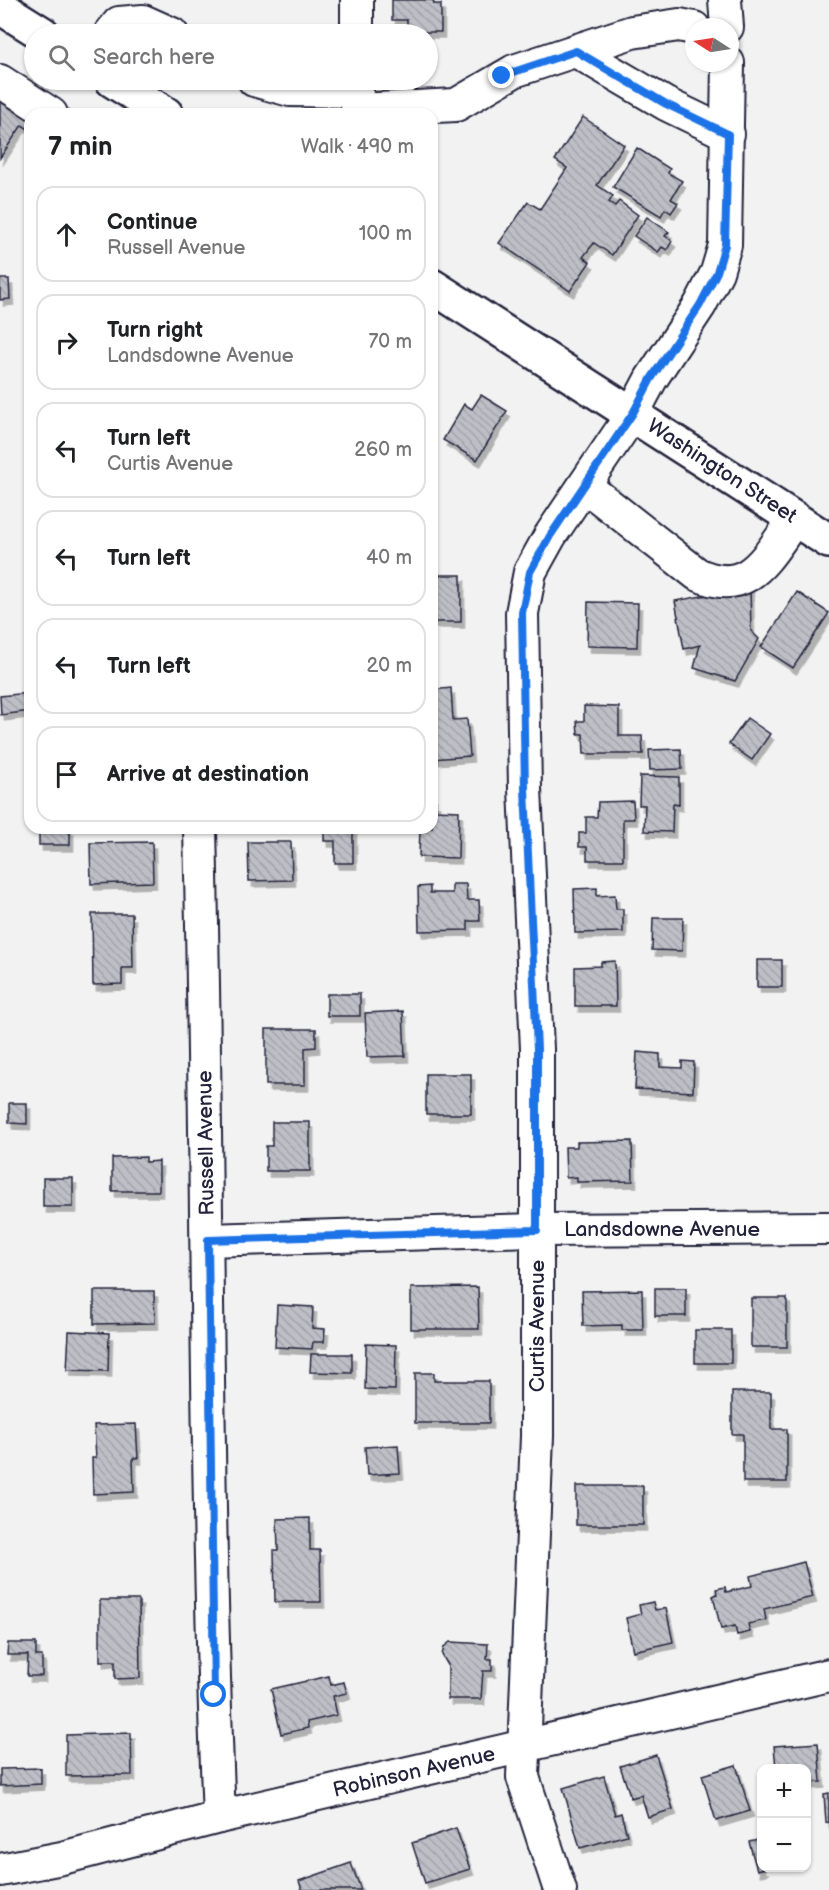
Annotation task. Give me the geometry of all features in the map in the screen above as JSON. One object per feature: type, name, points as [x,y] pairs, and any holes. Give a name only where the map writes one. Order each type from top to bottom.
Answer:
[{"type":"main road","points":[[0,7],[26,24]]},
{"type":"main road","points":[[125,96],[152,108]]},
{"type":"main road","name":"Washington Street","points":[[438,290],[829,541]]},
{"type":"street","points":[[357,0],[357,24]]},
{"type":"street","points":[[725,0],[726,18]]},
{"type":"street","points":[[118,24],[143,21],[150,24]]},
{"type":"street","points":[[290,90],[357,99],[456,105],[508,74],[632,32],[679,25],[685,26]]},
{"type":"street","points":[[576,51],[666,104],[728,134]]},
{"type":"street","name":"Curtis Avenue","points":[[560,1890],[523,1778],[537,1436],[537,1049],[525,789],[522,613],[530,572],[633,413],[651,379],[700,305],[717,272],[725,245],[728,72]]},
{"type":"street","points":[[0,81],[42,108]]},
{"type":"street","points":[[585,486],[697,574],[715,583],[733,582],[751,575],[795,519]]},
{"type":"street","name":"Russell Avenue","points":[[200,834],[208,1240],[209,1447],[219,1817]]},
{"type":"street","name":"Landsdowne Avenue","points":[[208,1240],[537,1230],[829,1228]]},
{"type":"street","name":"Robinson Avenue","points":[[0,1870],[62,1858],[219,1817],[829,1675]]},
{"type":"building","points":[[392,0],[433,0],[434,4],[441,4],[441,32],[438,32],[438,24],[407,24],[407,20],[392,20]]},
{"type":"building","points":[[0,92],[24,110],[24,126],[22,125],[0,158]]},
{"type":"building","points":[[583,117],[624,145],[597,185],[613,196],[609,202],[615,206],[619,201],[638,215],[612,255],[594,243],[583,257],[590,262],[570,291],[499,243],[528,202],[540,209],[567,168],[555,160]]},
{"type":"building","points":[[637,148],[670,169],[668,173],[682,181],[671,199],[678,203],[671,213],[665,209],[661,216],[613,187]]},
{"type":"building","points":[[647,217],[669,232],[665,236],[672,241],[667,250],[662,247],[658,252],[634,236]]},
{"type":"building","points":[[0,279],[9,279],[10,299],[0,300]]},
{"type":"building","points":[[481,395],[507,411],[477,460],[443,440],[464,404],[472,409]]},
{"type":"building","points":[[438,575],[461,575],[461,622],[438,622]]},
{"type":"building","points":[[750,587],[751,631],[759,639],[735,681],[694,668],[700,645],[684,649],[675,601]]},
{"type":"building","points":[[797,592],[829,613],[793,668],[761,647]]},
{"type":"building","points":[[588,602],[638,603],[637,647],[587,646]]},
{"type":"building","points":[[451,688],[453,720],[467,719],[470,756],[438,759],[438,689]]},
{"type":"building","points":[[24,693],[24,712],[1,715],[0,696]]},
{"type":"building","points":[[584,706],[619,707],[619,736],[642,736],[643,754],[584,754],[583,734],[578,734],[577,721],[584,721]]},
{"type":"building","points":[[747,718],[770,734],[752,760],[729,744]]},
{"type":"building","points":[[681,749],[682,769],[650,770],[649,750]]},
{"type":"building","points":[[640,776],[679,777],[679,805],[673,804],[672,832],[644,831],[645,805],[639,805]]},
{"type":"building","points":[[633,801],[634,819],[623,819],[623,860],[587,860],[587,847],[579,847],[579,833],[586,833],[586,817],[597,817],[598,802]]},
{"type":"building","points":[[438,810],[459,811],[458,858],[419,857],[420,834],[438,834]]},
{"type":"building","points":[[39,834],[70,834],[70,845],[39,845]]},
{"type":"building","points":[[324,834],[353,834],[353,863],[335,863],[335,841],[324,841]]},
{"type":"building","points":[[152,842],[153,882],[91,884],[90,843]]},
{"type":"building","points":[[248,842],[291,842],[292,880],[249,881]]},
{"type":"building","points":[[452,884],[466,884],[467,900],[479,900],[480,921],[468,921],[468,930],[419,931],[418,887],[430,886],[430,893],[452,893]]},
{"type":"building","points":[[597,888],[597,896],[615,895],[616,909],[623,909],[623,932],[575,933],[574,889]]},
{"type":"building","points":[[92,914],[132,914],[133,968],[122,968],[122,984],[93,985]]},
{"type":"building","points":[[653,918],[683,918],[682,951],[652,950]]},
{"type":"building","points":[[757,960],[782,960],[782,987],[757,987]]},
{"type":"building","points":[[615,961],[616,1006],[575,1006],[575,967],[601,966],[601,962]]},
{"type":"building","points":[[327,994],[360,994],[360,1016],[327,1016]]},
{"type":"building","points":[[403,1011],[405,1056],[367,1057],[365,1013]]},
{"type":"building","points":[[266,1029],[316,1029],[316,1047],[305,1048],[305,1085],[266,1085]]},
{"type":"building","points":[[637,1052],[660,1054],[660,1067],[682,1068],[682,1061],[694,1062],[693,1092],[635,1089]]},
{"type":"building","points":[[426,1074],[471,1074],[471,1114],[426,1114]]},
{"type":"building","points":[[9,1103],[27,1103],[27,1124],[9,1123]]},
{"type":"building","points":[[272,1122],[310,1122],[310,1171],[266,1171],[266,1146],[272,1146]]},
{"type":"building","points":[[632,1141],[633,1181],[577,1182],[577,1177],[566,1178],[565,1147],[577,1147],[577,1142]]},
{"type":"building","points":[[146,1157],[146,1162],[159,1161],[159,1191],[112,1191],[112,1158]]},
{"type":"building","points":[[43,1178],[73,1178],[73,1207],[43,1207]]},
{"type":"building","points":[[478,1287],[479,1329],[411,1329],[411,1288]]},
{"type":"building","points":[[655,1288],[686,1288],[686,1316],[655,1316]]},
{"type":"building","points":[[642,1290],[643,1330],[622,1330],[622,1325],[583,1326],[582,1291]]},
{"type":"building","points":[[94,1291],[154,1291],[155,1323],[94,1324]]},
{"type":"building","points":[[751,1298],[787,1298],[787,1347],[751,1347]]},
{"type":"building","points":[[277,1305],[313,1307],[312,1328],[325,1329],[324,1342],[313,1342],[312,1349],[275,1347]]},
{"type":"building","points":[[695,1330],[731,1330],[731,1363],[695,1363]]},
{"type":"building","points":[[69,1331],[109,1333],[108,1371],[67,1370]]},
{"type":"building","points":[[366,1344],[396,1345],[395,1390],[365,1389]]},
{"type":"building","points":[[311,1354],[352,1354],[352,1373],[310,1372]]},
{"type":"building","points":[[415,1373],[434,1373],[434,1381],[489,1381],[489,1423],[415,1423]]},
{"type":"building","points":[[732,1392],[771,1392],[771,1429],[787,1429],[787,1482],[743,1482],[743,1434],[732,1434]]},
{"type":"building","points":[[136,1424],[138,1458],[133,1458],[134,1492],[93,1494],[92,1458],[96,1458],[94,1425]]},
{"type":"building","points":[[398,1445],[400,1473],[367,1475],[365,1447]]},
{"type":"building","points":[[576,1486],[643,1486],[643,1525],[576,1525]]},
{"type":"building","points":[[310,1518],[310,1550],[320,1550],[321,1602],[275,1602],[274,1550],[278,1550],[277,1519]]},
{"type":"building","points":[[804,1562],[813,1597],[764,1609],[766,1620],[748,1624],[750,1632],[737,1635],[735,1626],[721,1629],[713,1596],[717,1594],[716,1589],[725,1587],[726,1592],[752,1586],[750,1576]]},
{"type":"building","points":[[100,1600],[139,1600],[140,1678],[115,1679],[115,1661],[100,1661]]},
{"type":"building","points":[[653,1602],[655,1610],[666,1608],[673,1642],[633,1651],[626,1618],[641,1614],[639,1605]]},
{"type":"building","points":[[450,1642],[488,1644],[487,1659],[492,1659],[492,1671],[483,1671],[481,1699],[448,1699],[448,1665],[442,1655],[444,1647]]},
{"type":"building","points":[[8,1643],[36,1643],[36,1656],[42,1656],[42,1676],[27,1676],[28,1655],[7,1655]]},
{"type":"building","points":[[329,1676],[331,1685],[344,1682],[347,1693],[333,1696],[337,1715],[307,1722],[308,1728],[281,1734],[271,1689]]},
{"type":"building","points":[[131,1733],[132,1775],[66,1776],[66,1735]]},
{"type":"building","points":[[818,1743],[821,1782],[811,1783],[811,1764],[776,1764],[774,1746]]},
{"type":"building","points":[[656,1755],[673,1809],[648,1817],[641,1795],[631,1798],[620,1766]]},
{"type":"building","points":[[736,1765],[750,1811],[716,1821],[702,1775]]},
{"type":"building","points":[[41,1768],[41,1784],[0,1786],[0,1769]]},
{"type":"building","points":[[604,1776],[615,1815],[621,1813],[627,1835],[580,1848],[563,1788]]},
{"type":"building","points":[[829,1793],[829,1822],[826,1823],[824,1794]]},
{"type":"building","points":[[456,1828],[470,1869],[425,1883],[412,1843]]},
{"type":"building","points":[[757,1840],[757,1870],[749,1842]]},
{"type":"building","points":[[351,1863],[361,1890],[302,1890],[299,1881]]},
{"type":"route","points":[[214,1695],[208,1435],[208,1240],[537,1230],[537,1049],[525,789],[522,613],[530,572],[550,536],[633,413],[651,379],[700,305],[717,272],[725,245],[728,134],[666,104],[576,51],[502,76]]}]
